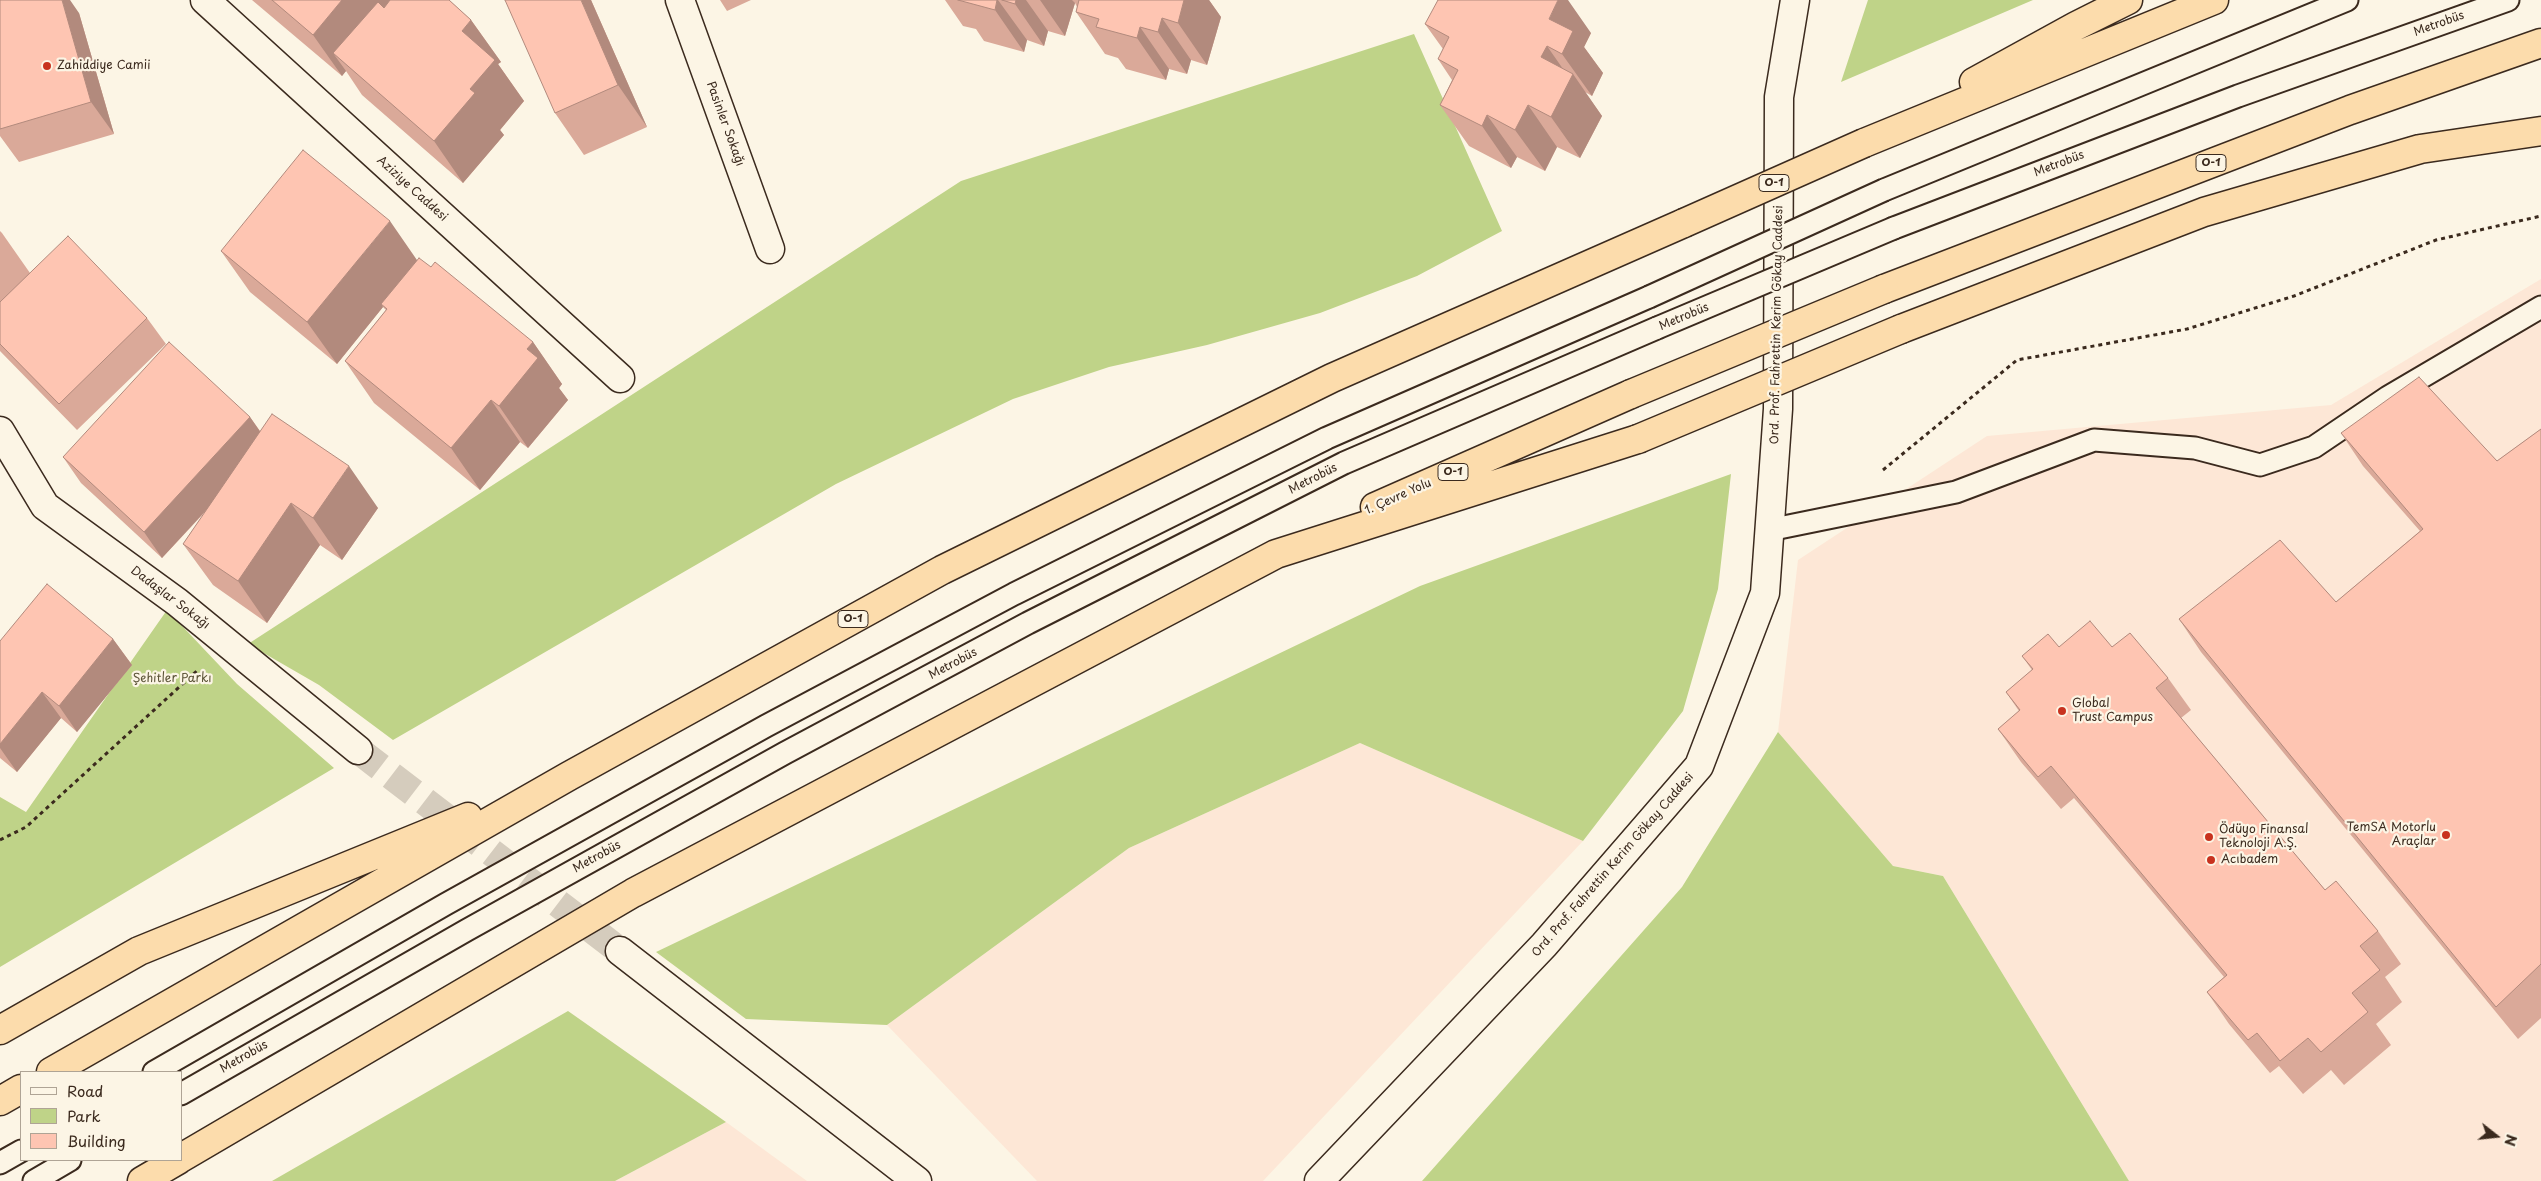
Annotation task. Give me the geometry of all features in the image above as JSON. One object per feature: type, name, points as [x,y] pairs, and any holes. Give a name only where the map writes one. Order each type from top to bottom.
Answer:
[{"type":"highway","points":[[1864,143],[2076,26],[2128,0]]},
{"type":"highway","name":"O-1","points":[[53,1071],[569,776],[942,570],[1332,378],[1864,143],[2214,0]]},
{"type":"highway","name":"1. Çevre Yolu","points":[[1276,554],[1391,500],[1631,394],[1884,290],[2350,110],[2541,43]]},
{"type":"highway","points":[[1276,554],[1638,439],[1901,329],[2204,212],[2420,149],[2541,130]]},
{"type":"highway","name":"O-1","points":[[182,1158],[633,893],[1276,554]]},
{"type":"highway","points":[[0,1030],[139,951],[569,776]]},
{"type":"highway","points":[[0,1101],[20,1090]]},
{"type":"highway","name":"O-1","points":[[142,1181],[177,1161]]},
{"type":"street","name":"Aziziye Caddesi","points":[[204,0],[620,378]]},
{"type":"street","name":"Pasinler Sokağı","points":[[680,0],[770,249]]},
{"type":"street","name":"Ord. Prof. Fahrettin Kerim Gökay Caddesi","points":[[1319,1181],[1544,945],[1700,766],[1765,594],[1778,409],[1780,97],[1795,0]]},
{"type":"street","name":"Dadaşlar Sokağı","points":[[0,431],[45,506],[177,602],[358,750]]},
{"type":"street","points":[[620,952],[917,1181]]},
{"type":"lane","points":[[156,1071],[766,726],[1014,594],[1327,438],[1649,297],[1884,190],[2347,0]]},
{"type":"lane","name":"Metrobüs","points":[[182,1093],[450,939],[750,772],[1028,623],[1344,463],[1894,228],[2238,96],[2508,0]]},
{"type":"lane","points":[[1769,530],[1956,492],[2094,440],[2195,448],[2260,465],[2314,447],[2388,397],[2541,307]]},
{"type":"lane","points":[[0,1163],[20,1152]]},
{"type":"lane","points":[[34,1181],[68,1161]]},
{"type":"path","points":[[1881,472],[2017,360],[2187,329],[2294,296],[2436,240],[2541,216]]},
{"type":"path","points":[[0,840],[26,827],[228,643]]},
{"type":"shaded area","points":[[2541,279],[2541,1181],[2129,1181],[1943,876],[1893,866],[1778,732],[1798,560],[1987,436],[2331,405]]},
{"type":"shaded area","points":[[1360,743],[1583,841],[1263,1181],[1037,1181],[887,1025],[1129,848]]},
{"type":"shaded area","points":[[726,1122],[807,1181],[615,1181]]},
{"type":"green space","points":[[1868,0],[2033,0],[1841,82]]},
{"type":"green space","points":[[1414,34],[1502,231],[1417,276],[1320,313],[1207,345],[1109,367],[1013,399],[836,484],[393,740],[319,685],[248,644],[961,181]]},
{"type":"green space","points":[[1731,474],[1718,589],[1683,711],[1583,841],[1360,743],[1129,848],[887,1025],[746,1019],[656,952],[1420,586]]},
{"type":"green space","name":"Şehitler Parkı","points":[[167,610],[237,684],[334,768],[0,967],[0,797],[26,812]]},
{"type":"green space","points":[[1778,732],[1893,866],[1943,876],[2129,1181],[1422,1181],[1682,887]]},
{"type":"green space","points":[[568,1011],[726,1122],[615,1181],[272,1181]]},
{"type":"building","points":[[0,0],[62,0],[91,102],[0,129]]},
{"type":"building","points":[[272,0],[342,0],[313,35]]},
{"type":"building","points":[[390,0],[449,0],[471,20],[462,31],[495,60],[470,89],[475,93],[434,141],[333,53],[378,2],[384,8]]},
{"type":"building","points":[[505,0],[581,0],[618,85],[555,113]]},
{"type":"building","points":[[958,0],[997,0],[995,10]]},
{"type":"building","points":[[1002,0],[1016,0],[1015,4]]},
{"type":"building","points":[[1079,0],[1184,0],[1178,23],[1162,18],[1158,32],[1140,27],[1137,38],[1096,27],[1099,19],[1076,12]]},
{"type":"building","points":[[1438,0],[1558,0],[1549,19],[1573,31],[1562,54],[1547,46],[1541,57],[1573,74],[1551,117],[1528,105],[1515,130],[1487,115],[1482,126],[1440,105],[1458,70],[1438,59],[1449,37],[1425,24]]},
{"type":"building","points":[[303,150],[390,221],[307,322],[221,251]]},
{"type":"building","points":[[68,236],[147,318],[59,404],[0,344],[0,302]]},
{"type":"building","points":[[419,258],[431,267],[435,262],[533,342],[527,349],[538,358],[499,406],[491,400],[451,448],[345,361],[387,309],[381,304]]},
{"type":"building","points":[[169,342],[250,417],[144,532],[63,457]]},
{"type":"building","name":"TemSA Motorlu Araçlar","points":[[2419,377],[2497,461],[2541,429],[2541,964],[2496,1007],[2179,619],[2280,540],[2336,602],[2423,529],[2341,433]]},
{"type":"building","points":[[272,414],[349,466],[313,518],[291,503],[238,581],[183,544]]},
{"type":"building","points":[[47,584],[113,639],[59,706],[42,692],[0,744],[0,641]]},
{"type":"building","name":"Acıbadem","points":[[2090,621],[2112,647],[2130,633],[2168,678],[2156,688],[2325,890],[2336,881],[2378,931],[2360,946],[2380,970],[2352,993],[2368,1012],[2321,1052],[2308,1038],[2280,1061],[2257,1033],[2248,1040],[2207,992],[2227,975],[2051,766],[2038,777],[1998,729],[2020,710],[2006,692],[2033,669],[2022,656],[2048,634],[2059,647]]},
{"type":"tunnel","points":[[358,750],[620,951]]},
{"type":"place","name":"Zahiddiye Camii","points":[[47,66]]},
{"type":"place","name":"Global Trust Campus","points":[[2062,711]]},
{"type":"place","name":"TemSA Motorlu Araçlar","points":[[2446,835]]},
{"type":"place","name":"Ödüyo Finansal Teknoloji A.Ş.","points":[[2209,837]]},
{"type":"place","name":"Acıbadem","points":[[2211,860]]}]
